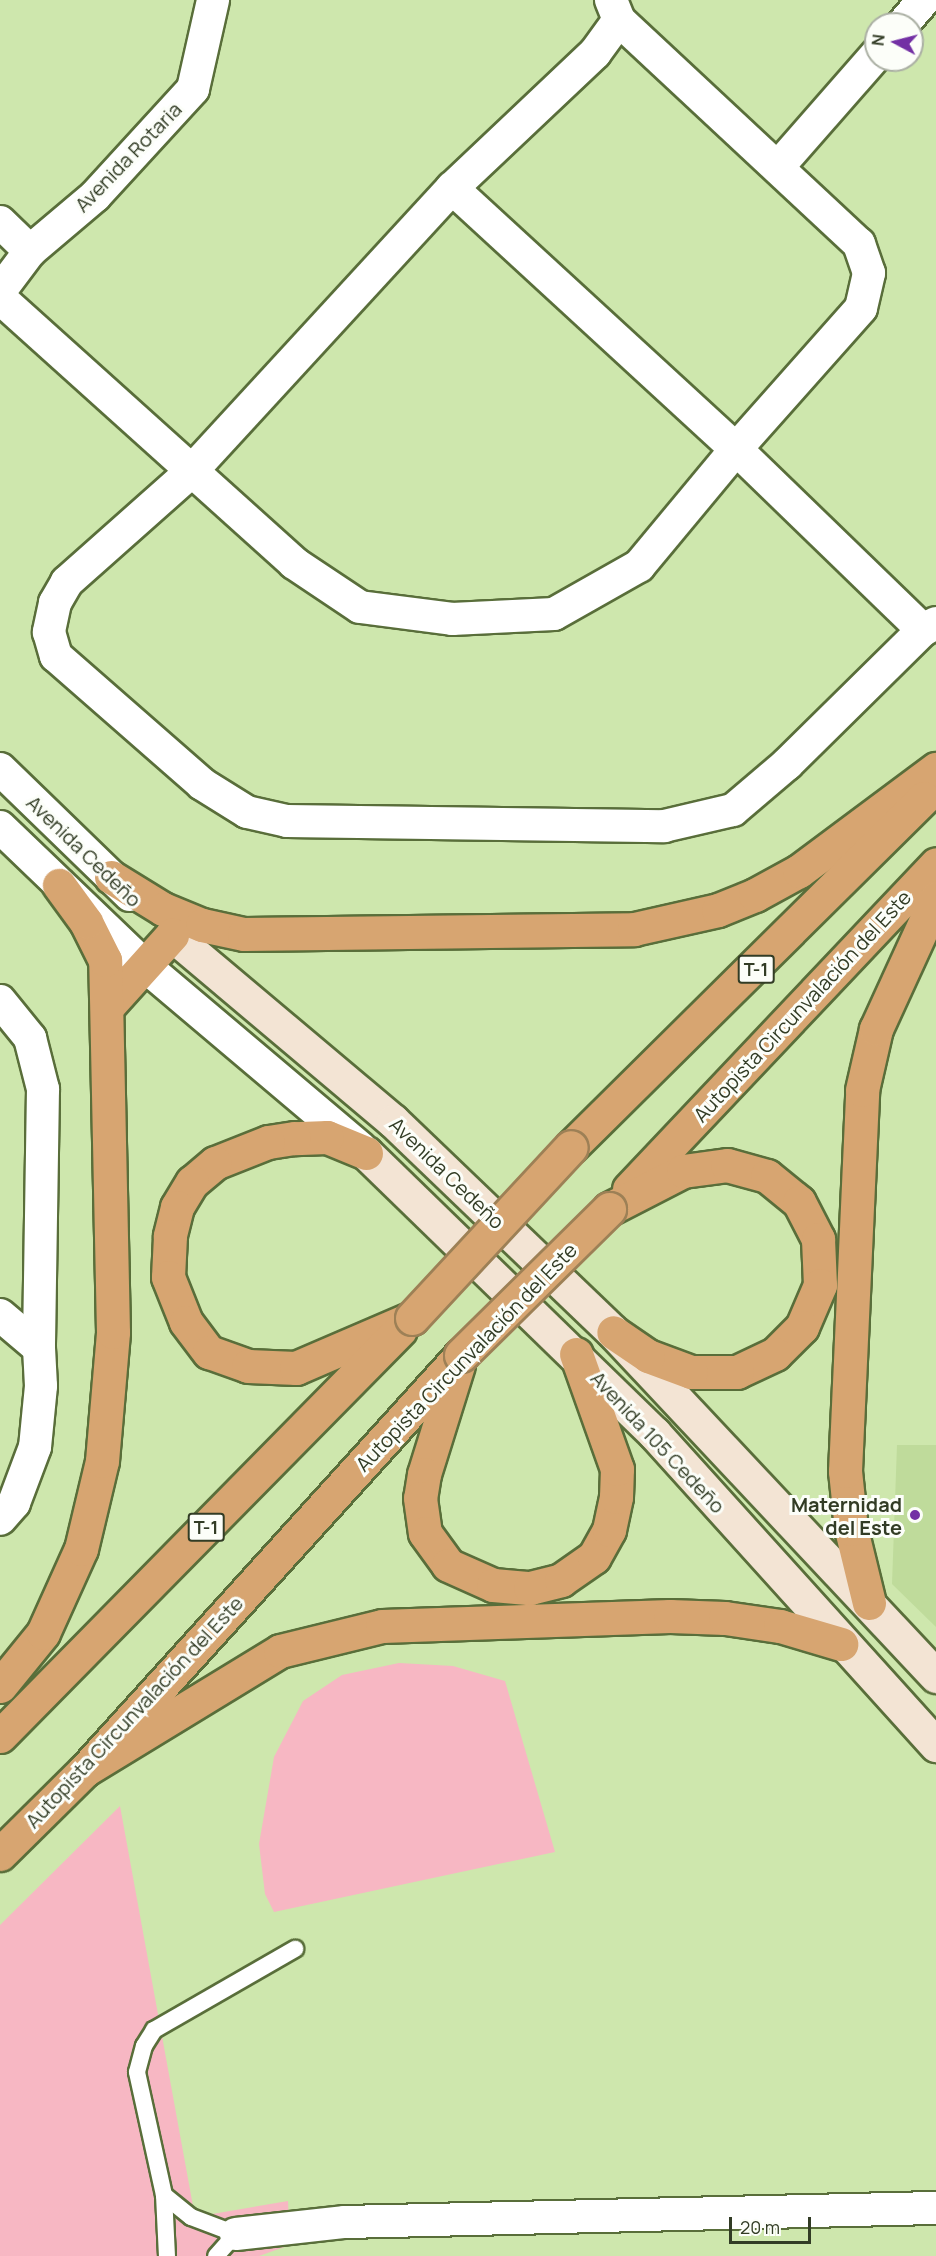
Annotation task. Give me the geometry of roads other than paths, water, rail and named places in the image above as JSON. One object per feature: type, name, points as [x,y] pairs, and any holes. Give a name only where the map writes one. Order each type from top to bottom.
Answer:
[{"type":"highway","points":[[111,877],[163,909],[202,925],[244,934],[634,929],[697,916],[755,895],[799,870],[936,770]]},
{"type":"highway","name":"T-1","points":[[0,1736],[412,1318],[571,1147],[741,984],[936,786]]},
{"type":"highway","name":"Autopista Circunvalación del Este","points":[[0,1854],[86,1770],[461,1355],[609,1209],[936,864]]},
{"type":"highway","points":[[0,1686],[43,1633],[81,1549],[102,1461],[113,1332],[108,1006],[105,960],[86,922],[59,885]]},
{"type":"highway","points":[[868,1603],[851,1529],[845,1471],[862,1090],[876,1029],[936,898]]},
{"type":"highway","points":[[108,1006],[171,935]]},
{"type":"highway","points":[[366,1153],[327,1137],[294,1138],[268,1142],[215,1163],[192,1182],[177,1207],[170,1236],[168,1277],[186,1322],[209,1352],[248,1366],[296,1368],[412,1318]]},
{"type":"highway","points":[[609,1209],[683,1171],[727,1165],[767,1176],[799,1202],[818,1239],[820,1285],[802,1327],[775,1354],[737,1372],[691,1372],[648,1356],[613,1332]]},
{"type":"highway","points":[[461,1355],[424,1474],[420,1498],[425,1533],[448,1565],[493,1585],[530,1587],[561,1580],[594,1557],[609,1530],[616,1497],[617,1469],[576,1354]]},
{"type":"highway","points":[[86,1770],[280,1651],[382,1626],[714,1617],[780,1626],[841,1644]]},
{"type":"main road","name":"Avenida Cedeño","points":[[171,935],[393,1121],[613,1332],[868,1603]]},
{"type":"main road","name":"Avenida 105 Cedeño","points":[[366,1153],[576,1354],[654,1433],[841,1644],[936,1745]]},
{"type":"main road","points":[[868,1603],[936,1676]]},
{"type":"street","name":"Avenida Rotaria","points":[[0,291],[30,251],[95,196],[193,89],[213,0]]},
{"type":"street","points":[[914,12],[924,0]]},
{"type":"street","points":[[0,298],[193,470],[294,563],[360,607],[452,619],[554,614],[639,566],[736,449],[861,308],[869,273],[859,244],[615,10],[595,53],[452,188],[193,470],[67,582],[55,603],[49,632],[56,656],[201,784],[247,812],[287,821],[664,826],[733,810],[787,764],[929,627],[736,449],[452,188]]},
{"type":"street","points":[[778,167],[864,69]]},
{"type":"street","points":[[0,222],[30,251]]},
{"type":"street","name":"Avenida Cedeño","points":[[0,770],[171,935]]},
{"type":"street","name":"Avenida Cedeño","points":[[0,827],[145,966],[366,1153]]},
{"type":"street","points":[[0,1001],[30,1038],[43,1089],[39,1348],[41,1386],[35,1447],[14,1503],[0,1519]]},
{"type":"street","points":[[0,1315],[39,1348]]},
{"type":"street","points":[[226,2245],[357,2222],[936,2208]]},
{"type":"lane","points":[[167,2256],[164,2195],[137,2072],[144,2046],[154,2030],[169,2019],[295,1949]]},
{"type":"lane","points":[[164,2195],[226,2245]]},
{"type":"place","name":"Maternidad del Este","points":[[915,1515]]}]
